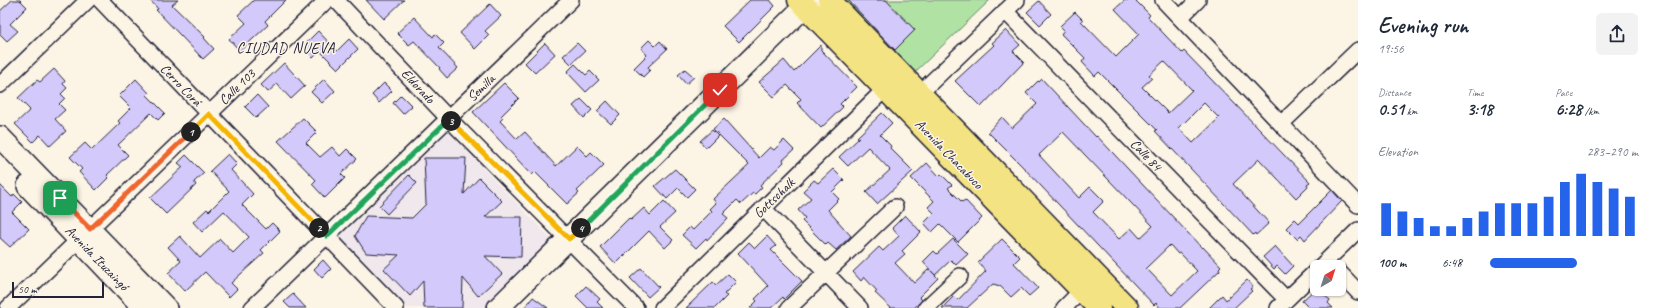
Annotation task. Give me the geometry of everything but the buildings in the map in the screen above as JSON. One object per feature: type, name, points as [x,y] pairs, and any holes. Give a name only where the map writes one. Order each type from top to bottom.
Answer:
[{"type":"main road","name":"Avenida Chacabuco","points":[[829,0],[1127,308]]},
{"type":"main road","name":"Avenida Chacabuco","points":[[806,2],[885,89],[1099,308]]},
{"type":"main road","points":[[498,308],[806,2]]},
{"type":"main road","name":"Avenida Ituzaingó","points":[[0,137],[84,234],[144,308]]},
{"type":"main road","name":"Avenida Ituzaingó","points":[[0,156],[166,308]]},
{"type":"street","points":[[0,85],[88,0]]},
{"type":"street","name":"Cerro Corá","points":[[100,0],[396,308]]},
{"type":"street","name":"Calle 103","points":[[8,308],[327,0]]},
{"type":"street","name":"Eldorado","points":[[336,0],[449,119],[636,308]]},
{"type":"street","points":[[920,93],[1017,0]]},
{"type":"street","points":[[1163,0],[1358,205]]},
{"type":"street","points":[[1180,18],[1198,0]]},
{"type":"street","name":"Semilla","points":[[252,308],[449,119],[568,1]]},
{"type":"street","name":"Calle 84","points":[[1005,11],[1282,304]]},
{"type":"street","points":[[1281,124],[1358,50]]},
{"type":"street","name":"Gottschalk","points":[[662,308],[885,89]]},
{"type":"street","points":[[789,308],[895,207]]},
{"type":"street","points":[[764,208],[860,308]]},
{"type":"street","points":[[1330,260],[1358,230]]},
{"type":"street","points":[[926,308],[960,276]]},
{"type":"street","points":[[1282,304],[1310,279]]},
{"type":"street","points":[[1346,279],[1358,292]]},
{"type":"street","points":[[1064,308],[1082,290]]},
{"type":"shaded area","points":[[447,130],[555,243],[487,308],[404,308],[335,237]]},
{"type":"green space","points":[[840,0],[990,0],[912,75]]},
{"type":"district","name":"CIUDAD NUEVA","points":[[286,48]]},
{"type":"route","points":[[60,198],[90,229],[209,114],[327,236],[449,119],[569,239],[720,90]]}]
